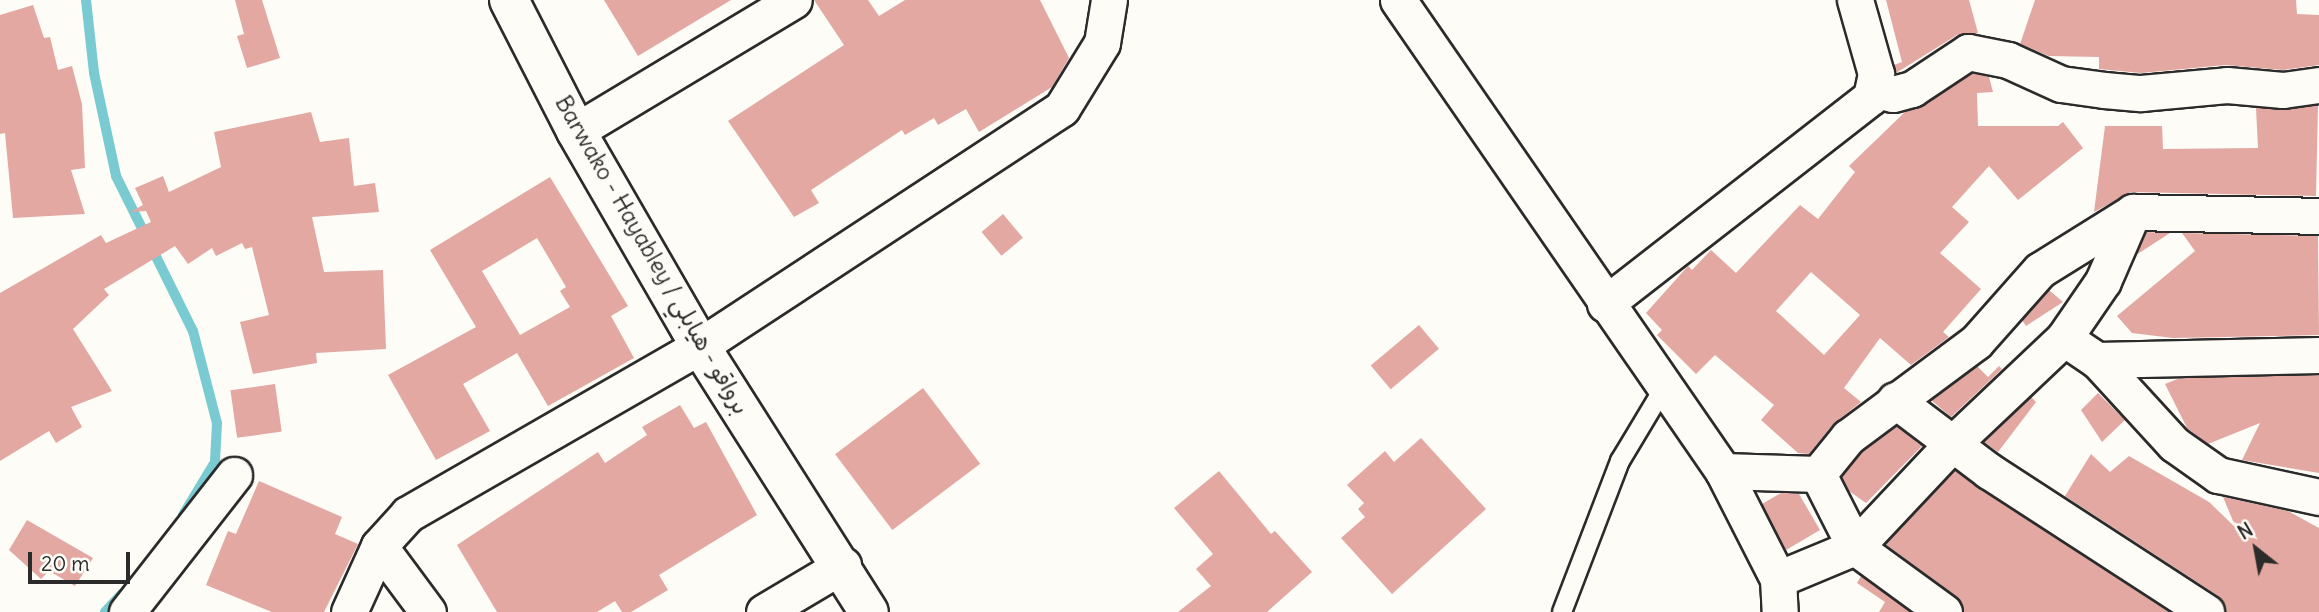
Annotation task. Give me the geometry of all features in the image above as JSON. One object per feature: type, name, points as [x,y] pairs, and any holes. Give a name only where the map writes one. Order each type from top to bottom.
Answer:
[{"type":"main road","name":"Barwako - Hayabley / برواقو - هيابلي","points":[[509,0],[576,131],[700,346],[843,565],[870,612]]},
{"type":"street","points":[[349,612],[379,546],[408,514],[700,346],[1062,108],[1102,43],[1110,0]]},
{"type":"street","points":[[1398,0],[1605,304],[1723,471],[1779,596],[1855,547],[1951,445],[2064,338],[2104,281],[2133,212]]},
{"type":"street","points":[[1605,304],[1864,105],[1876,90],[1876,74],[1855,0]]},
{"type":"street","points":[[576,131],[785,2]]},
{"type":"street","points":[[1876,90],[1892,94],[1912,89],[1968,52],[2008,60],[2061,84],[2104,90],[2141,93],[2227,85],[2283,90],[2319,85]]},
{"type":"street","points":[[1818,474],[1848,437],[1976,342],[2040,270],[2133,212],[2319,216]]},
{"type":"street","points":[[2064,338],[2097,360],[2174,444],[2218,475],[2319,497]]},
{"type":"street","points":[[2097,360],[2319,355]]},
{"type":"street","points":[[1895,400],[1951,445],[2206,612]]},
{"type":"street","points":[[1723,471],[1818,474]]},
{"type":"street","points":[[1818,474],[1855,547],[1944,612]]},
{"type":"street","points":[[127,612],[234,475]]},
{"type":"street","points":[[379,546],[428,612]]},
{"type":"street","points":[[764,612],[843,565]]},
{"type":"lane","points":[[1562,612],[1619,461],[1665,386]]},
{"type":"building","points":[[235,0],[262,0],[280,58],[247,68],[237,36],[244,34]]},
{"type":"building","points":[[604,0],[731,0],[638,56]]},
{"type":"building","points":[[814,0],[868,0],[879,16],[905,0],[1040,0],[1069,58],[1052,87],[979,132],[966,109],[938,125],[934,118],[905,135],[902,130],[811,190],[819,203],[794,217],[728,121],[844,45]]},
{"type":"building","points":[[1886,0],[1969,0],[1978,33],[1957,35],[1896,73],[1894,65],[1902,62]]},
{"type":"building","points":[[2035,0],[2296,0],[2297,14],[2319,15],[2319,65],[2283,70],[2225,65],[2141,73],[2099,69],[2099,57],[2049,56],[2020,44]]},
{"type":"building","points":[[33,5],[44,38],[50,37],[58,70],[72,66],[82,104],[85,168],[71,170],[85,214],[13,218],[5,133],[0,134],[0,15]]},
{"type":"building","points":[[1972,73],[1989,77],[1993,92],[1977,93],[1978,126],[2058,126],[2063,122],[2083,148],[2018,200],[1989,166],[1952,207],[1969,222],[1940,253],[1981,289],[1943,332],[1949,337],[1911,365],[1880,338],[1844,388],[1861,402],[1833,424],[1809,454],[1798,453],[1761,420],[1774,405],[1715,355],[1696,374],[1657,335],[1662,330],[1646,313],[1688,266],[1692,270],[1711,250],[1736,273],[1800,205],[1818,219],[1855,172],[1849,166],[1905,112],[1923,106]],"holes":[[[1811,272],[1860,315],[1824,355],[1776,311]]]},
{"type":"building","points":[[2318,105],[2316,196],[2131,192],[2094,212],[2105,126],[2162,126],[2163,149],[2258,148],[2256,108]]},
{"type":"building","points":[[311,112],[320,142],[349,138],[354,186],[375,183],[379,212],[312,217],[324,272],[383,270],[386,349],[316,353],[317,363],[253,374],[240,322],[269,315],[252,247],[245,249],[242,243],[216,256],[212,248],[188,264],[175,246],[104,289],[109,295],[73,329],[112,391],[71,407],[82,427],[56,443],[49,431],[0,461],[0,293],[101,235],[106,243],[151,222],[146,211],[130,212],[143,205],[135,188],[163,176],[169,192],[221,167],[214,132]]},
{"type":"building","points":[[550,177],[628,306],[611,316],[634,358],[548,406],[517,353],[463,384],[490,431],[436,460],[388,375],[476,327],[430,250]],"holes":[[[537,238],[566,287],[560,291],[570,307],[520,335],[482,271]]]},
{"type":"building","points":[[1003,214],[1023,238],[1001,256],[982,232]]},
{"type":"building","points":[[2146,232],[2170,233],[2136,255]]},
{"type":"building","points":[[2182,233],[2318,236],[2319,335],[2173,338],[2132,333],[2117,316],[2195,251]]},
{"type":"building","points":[[2049,290],[2063,302],[2026,326],[2022,320]]},
{"type":"building","points":[[1419,325],[1439,349],[1391,389],[1371,365]]},
{"type":"building","points":[[1977,366],[1988,377],[1999,366],[2002,369],[1951,417],[1931,400]]},
{"type":"building","points":[[2319,375],[2319,473],[2242,460],[2260,423],[2208,444],[2187,428],[2165,384],[2180,378]]},
{"type":"building","points":[[275,384],[282,432],[237,438],[230,390]]},
{"type":"building","points":[[923,388],[980,464],[892,530],[835,454]]},
{"type":"building","points":[[2098,393],[2125,420],[2102,442],[2081,410]]},
{"type":"building","points":[[2031,397],[2036,402],[1998,452],[1984,442]]},
{"type":"building","points":[[680,405],[694,428],[706,422],[757,515],[659,575],[668,590],[631,612],[622,612],[615,601],[597,612],[497,612],[457,545],[598,452],[605,463],[647,435],[642,427]]},
{"type":"building","points":[[1896,426],[1922,446],[1866,503],[1849,491],[1842,477],[1862,452]]},
{"type":"building","points":[[1421,438],[1486,509],[1392,594],[1341,538],[1365,517],[1358,509],[1364,503],[1347,485],[1385,451],[1394,462]]},
{"type":"building","points":[[2091,454],[2110,472],[2129,456],[2209,502],[2236,528],[2223,497],[2288,511],[2319,528],[2319,612],[2226,612],[2217,595],[2065,496]]},
{"type":"building","points":[[1955,470],[1978,488],[2169,612],[1964,612],[1956,596],[1885,544]]},
{"type":"building","points":[[1219,471],[1271,534],[1275,531],[1312,572],[1267,612],[1178,612],[1211,586],[1196,569],[1213,554],[1174,508]]},
{"type":"building","points":[[259,481],[342,517],[335,534],[358,544],[324,612],[272,612],[206,585],[228,531],[236,534]]},
{"type":"building","points":[[1781,493],[1799,494],[1820,530],[1786,550],[1762,504]]},
{"type":"building","points":[[27,520],[93,558],[75,586],[49,571],[41,579],[9,550]]},
{"type":"building","points":[[1861,576],[1910,612],[1879,612],[1885,602],[1857,583]]},
{"type":"waterway","points":[[86,0],[94,73],[116,176],[193,331],[217,423],[215,462],[183,515]]},
{"type":"waterway","points":[[105,612],[122,594]]}]
